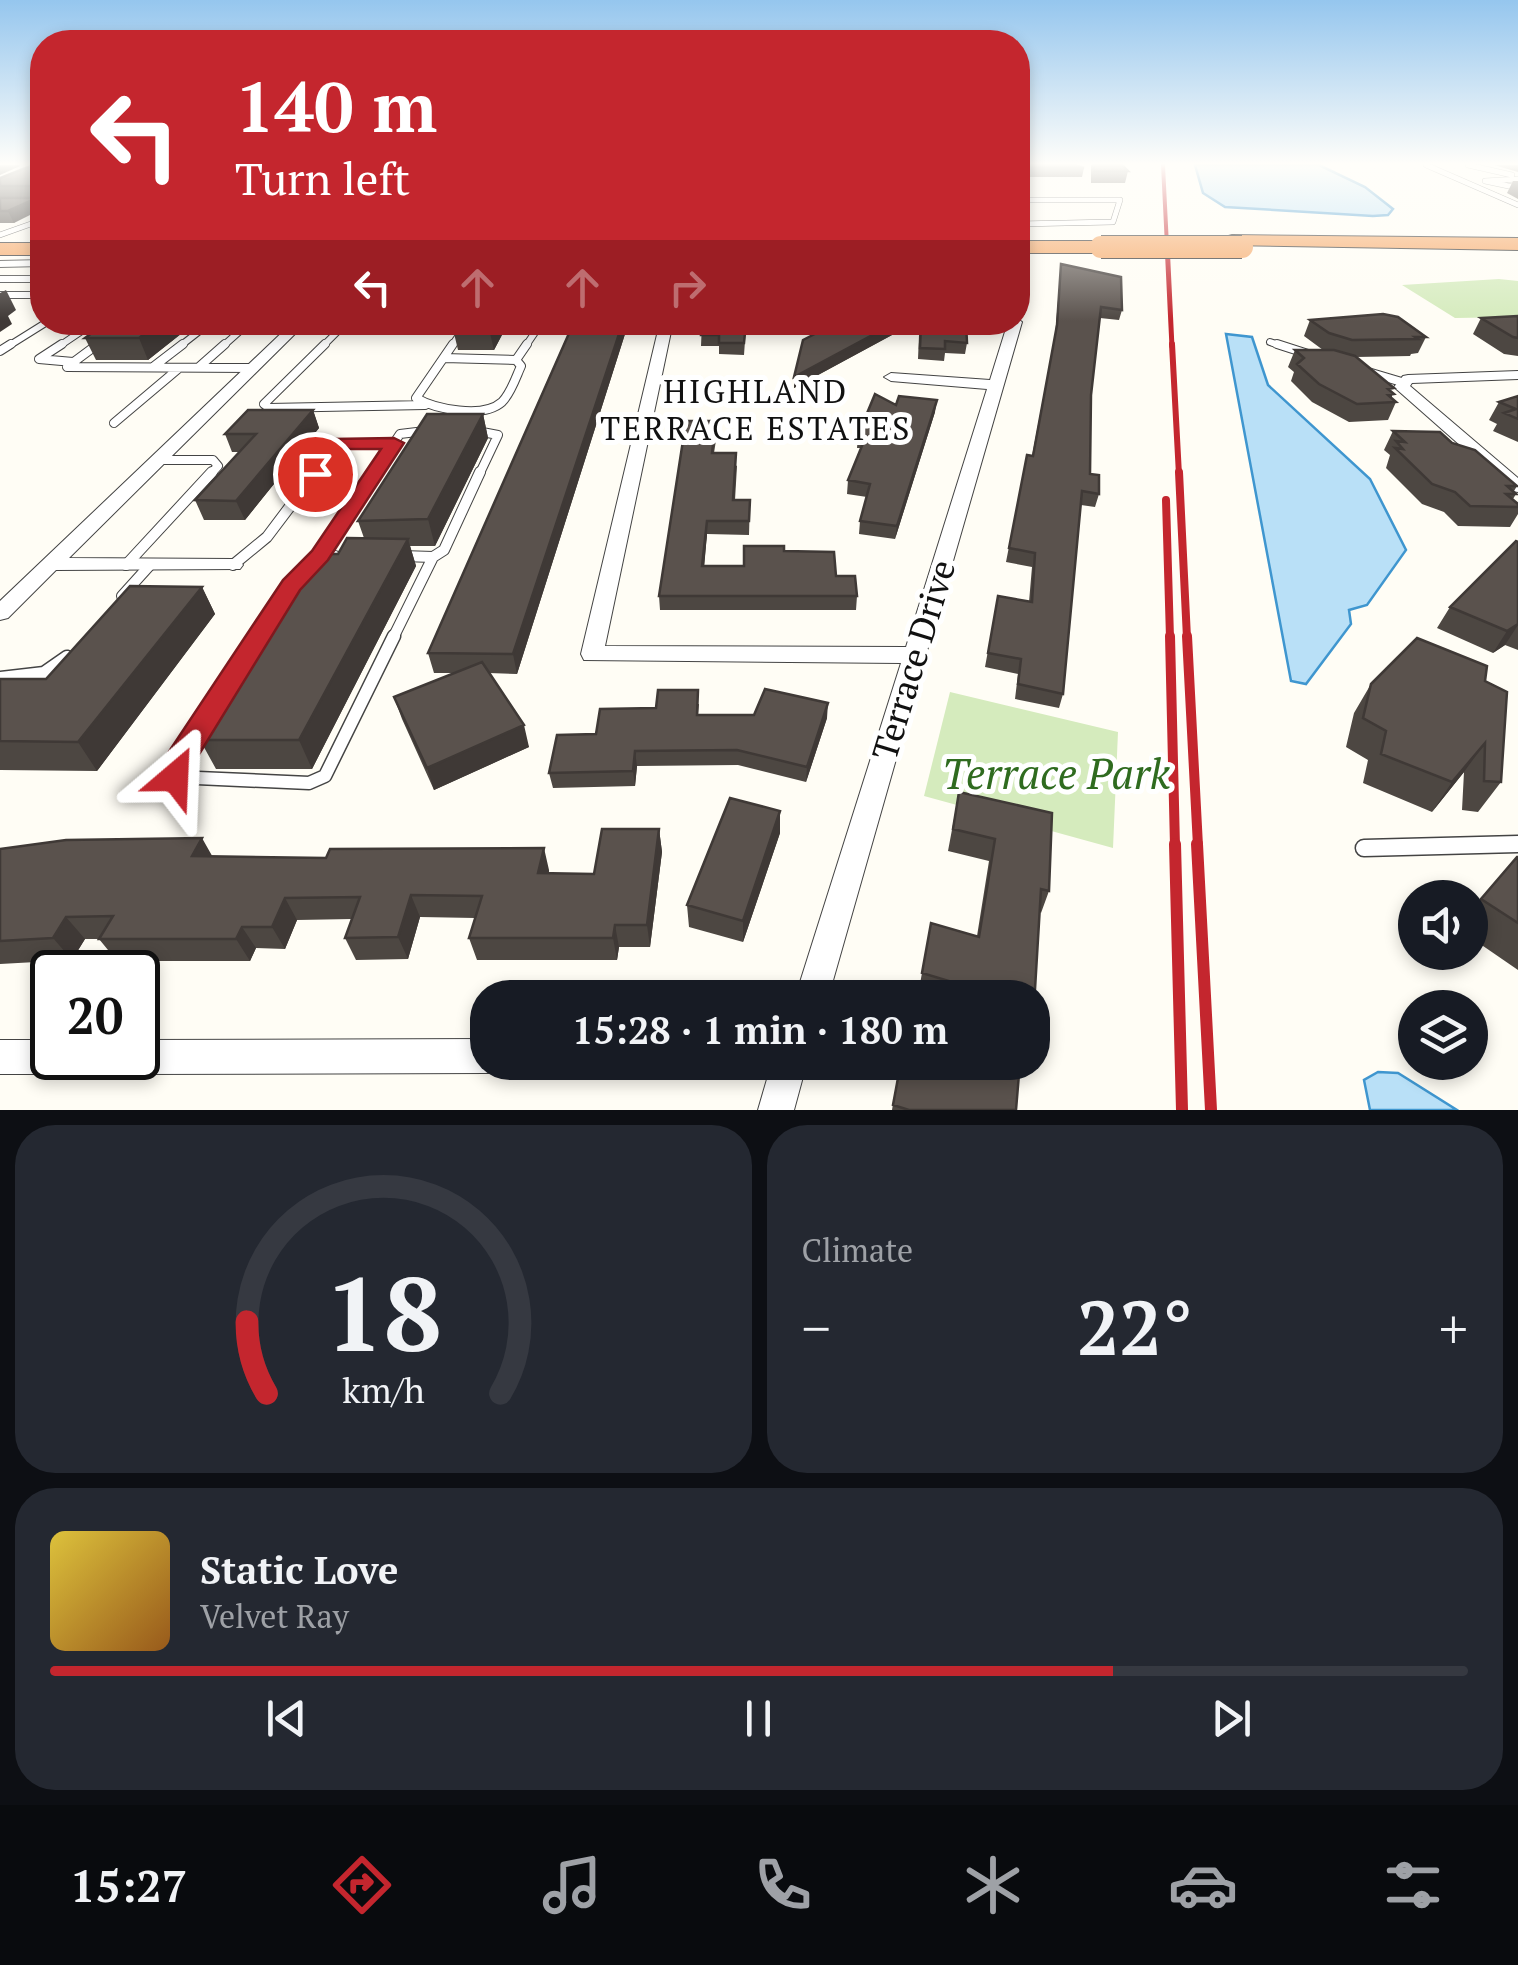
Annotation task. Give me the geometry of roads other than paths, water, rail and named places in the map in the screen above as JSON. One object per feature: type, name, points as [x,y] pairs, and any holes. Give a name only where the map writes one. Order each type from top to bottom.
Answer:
[{"type":"highway","points":[[4,233],[30,245]]},
{"type":"highway","points":[[1030,244],[1518,244]]},
{"type":"highway","points":[[0,260],[30,252]]},
{"type":"street","points":[[0,613],[288,335]]},
{"type":"street","points":[[664,335],[592,654],[918,655]]},
{"type":"street","name":"Terrace Drive","points":[[817,980],[918,655],[1010,335]]},
{"type":"street","points":[[1518,376],[1426,375],[1402,387],[1518,487]]},
{"type":"street","points":[[891,377],[995,385]]},
{"type":"street","points":[[51,564],[232,565]]},
{"type":"street","points":[[160,1057],[470,1056]]},
{"type":"street","points":[[0,1057],[30,1057]]},
{"type":"street","points":[[776,1110],[785,1080]]},
{"type":"lane","points":[[1030,224],[1113,222],[1115,217]]},
{"type":"lane","points":[[4,233],[30,224]]},
{"type":"lane","points":[[0,279],[30,279]]},
{"type":"lane","points":[[0,295],[30,295]]},
{"type":"lane","points":[[0,351],[30,332]]},
{"type":"lane","points":[[74,362],[40,359],[76,335]]},
{"type":"lane","points":[[111,335],[66,367],[254,368]]},
{"type":"lane","points":[[152,368],[194,335]]},
{"type":"lane","points":[[198,368],[235,335]]},
{"type":"lane","points":[[334,335],[264,404],[269,408],[490,407],[501,402],[522,366],[516,360],[444,358]]},
{"type":"lane","points":[[424,405],[416,398],[459,335]]},
{"type":"lane","points":[[516,360],[533,335]]},
{"type":"lane","points":[[1270,342],[1321,358]]},
{"type":"lane","points":[[114,423],[179,368]]},
{"type":"lane","points":[[1354,368],[1405,383]]},
{"type":"lane","points":[[443,432],[400,434],[320,556],[291,586],[174,768],[175,777],[309,783],[325,776],[433,557],[444,550],[498,435],[459,432]]},
{"type":"lane","points":[[232,565],[267,537],[339,444],[394,443]]},
{"type":"lane","points":[[126,564],[218,466],[213,460],[159,460]]},
{"type":"lane","points":[[320,556],[339,556]]},
{"type":"lane","points":[[396,556],[433,557]]},
{"type":"lane","points":[[111,608],[150,565]]},
{"type":"lane","points":[[0,678],[50,673],[72,651]]},
{"type":"lane","points":[[1364,848],[1518,844]]},
{"type":"water","points":[[1226,334],[1252,337],[1268,385],[1370,479],[1406,550],[1367,605],[1349,610],[1351,624],[1306,684],[1291,681]]},
{"type":"water","points":[[1378,1072],[1398,1073],[1398,1080],[1409,1080],[1457,1110],[1370,1110],[1364,1080]]},
{"type":"railway","points":[[1166,217],[1167,246]]},
{"type":"railway","points":[[1167,243],[1172,347]]},
{"type":"railway","points":[[1172,344],[1179,475]]},
{"type":"railway","points":[[1179,472],[1187,638]]},
{"type":"railway","points":[[1166,500],[1170,638]]},
{"type":"railway","points":[[1170,636],[1175,846]]},
{"type":"railway","points":[[1187,636],[1198,846]]},
{"type":"railway","points":[[1175,844],[1182,1110]]},
{"type":"railway","points":[[1197,844],[1211,1110]]},
{"type":"district","name":"HIGHLAND TERRACE ESTATES","points":[[756,410]]},
{"type":"park label","name":"Terrace Park","points":[[1056,774]]}]
